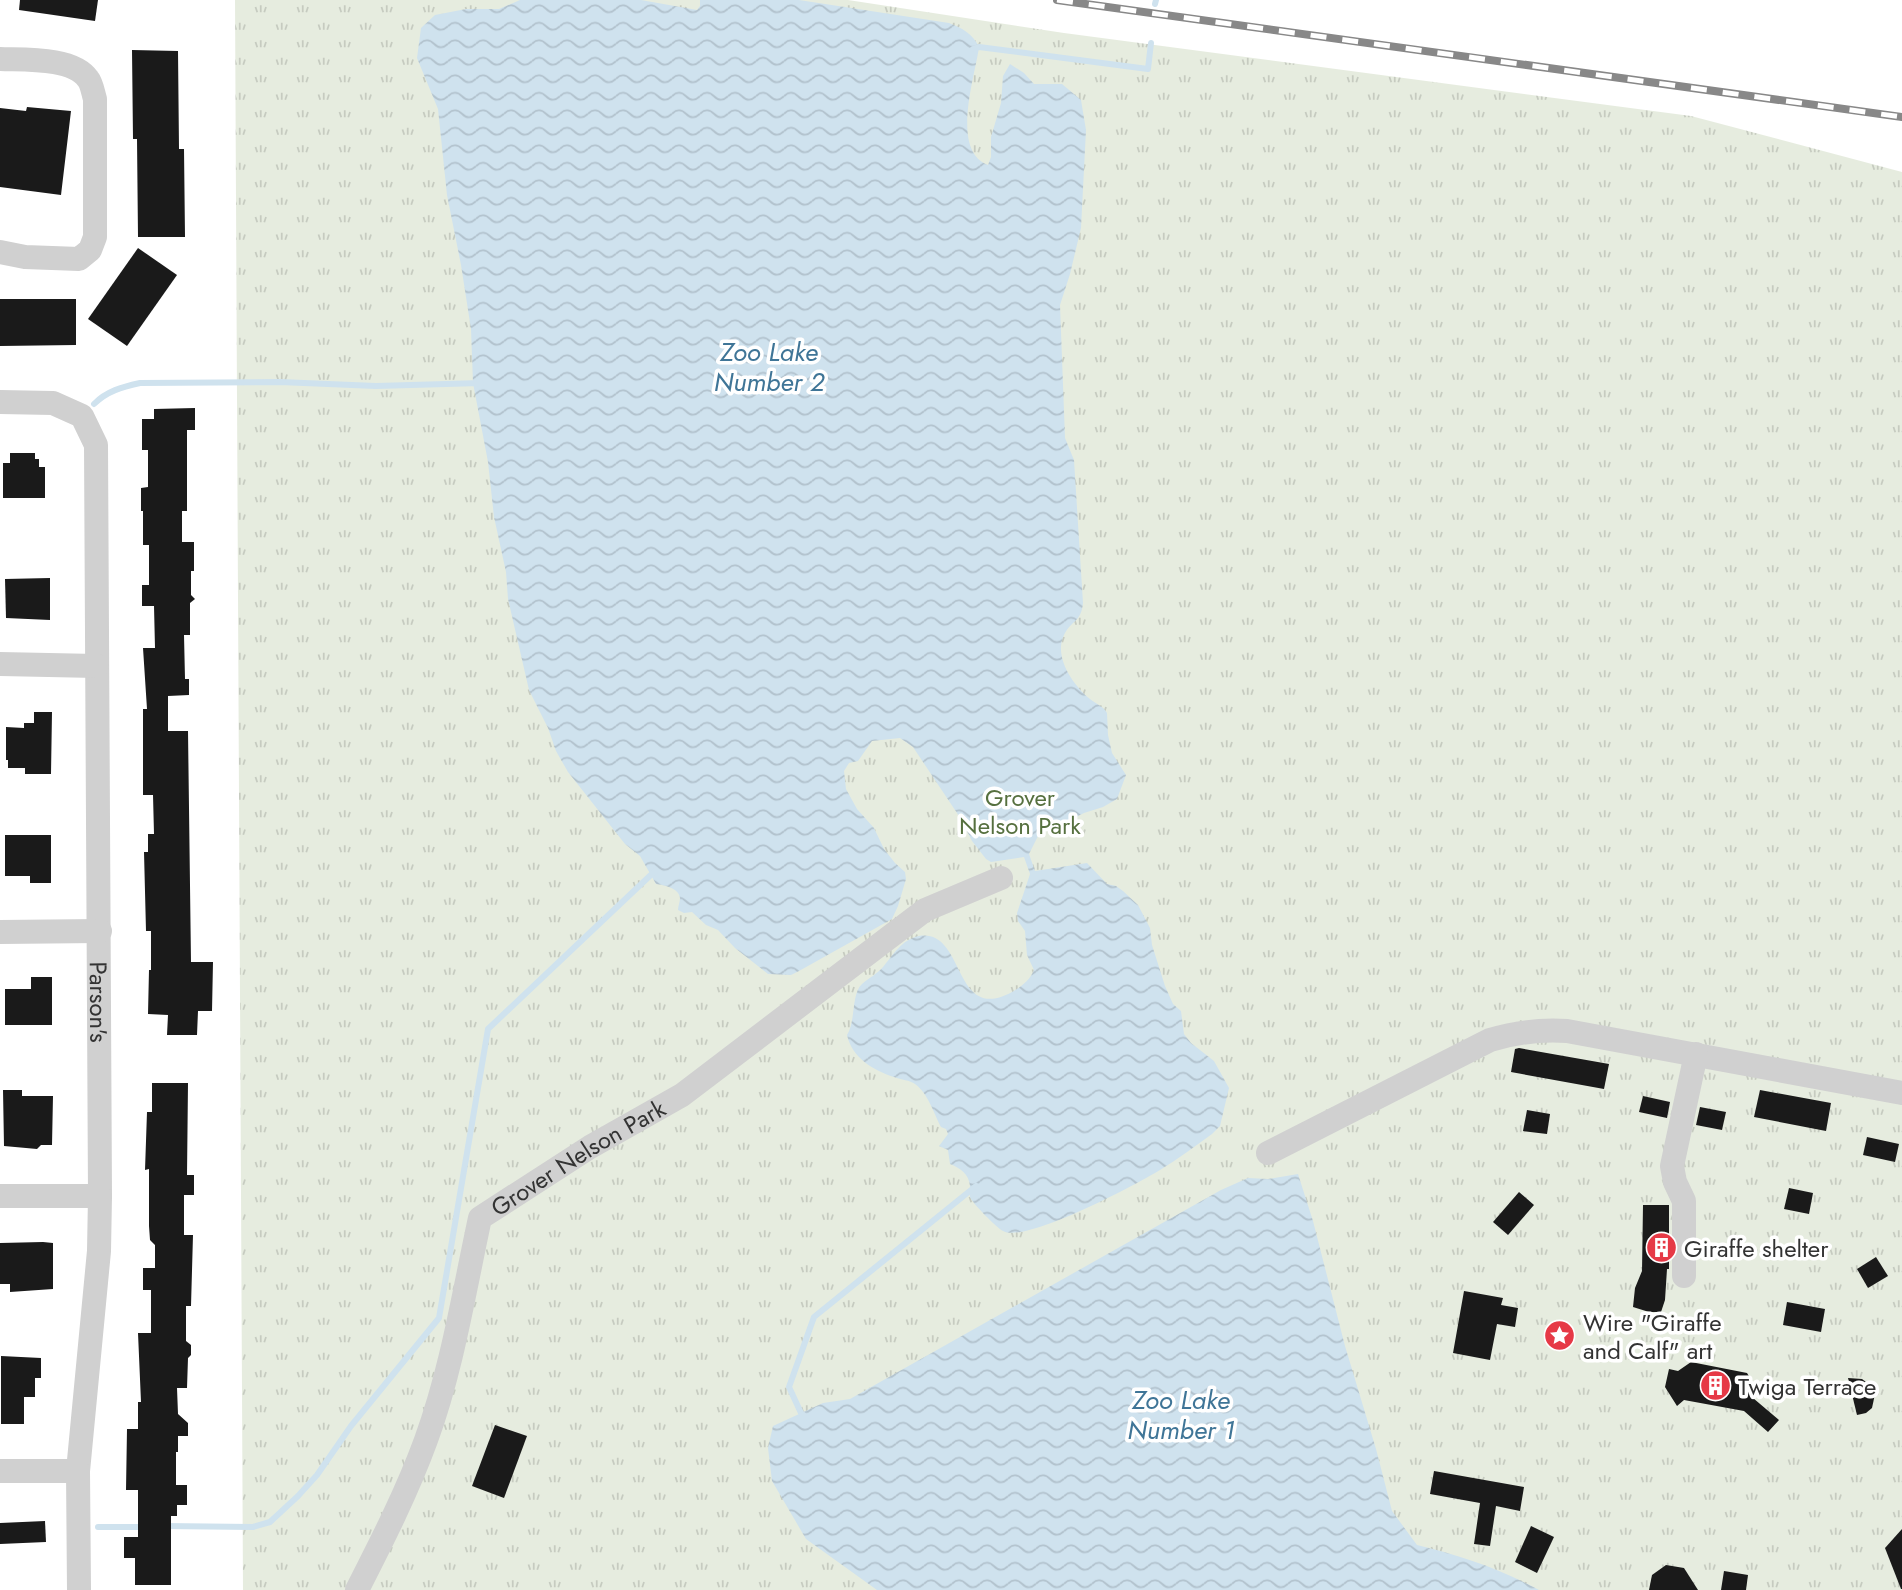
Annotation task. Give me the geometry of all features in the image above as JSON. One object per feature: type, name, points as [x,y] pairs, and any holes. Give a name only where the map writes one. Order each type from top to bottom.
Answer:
[{"type":"street","points":[[0,59],[55,61],[79,69],[89,79],[95,99],[95,237],[90,250],[79,259],[24,257],[0,252]]},
{"type":"street","name":"Parson's","points":[[0,402],[53,403],[82,416],[96,444],[100,1196],[99,1251],[78,1471],[79,1590]]},
{"type":"street","points":[[0,664],[97,666]]},
{"type":"street","name":"Grover Nelson Park","points":[[357,1590],[404,1495],[427,1439],[444,1383],[480,1218],[590,1147],[682,1096],[925,910],[1001,878]]},
{"type":"street","points":[[0,932],[100,931]]},
{"type":"street","points":[[1268,1153],[1490,1040],[1541,1029],[1567,1031],[1902,1093]]},
{"type":"street","points":[[1684,1276],[1684,1201],[1675,1182],[1672,1166],[1696,1054]]},
{"type":"street","points":[[0,1196],[100,1196]]},
{"type":"street","points":[[0,1471],[78,1471]]},
{"type":"green space","name":"Grover Nelson Park","points":[[235,0],[848,0],[1064,33],[1691,116],[1902,172],[1902,1590],[243,1590]]},
{"type":"water","name":"Zoo Lake Number 2","points":[[520,0],[641,0],[697,10],[700,0],[799,0],[949,23],[967,32],[979,47],[967,129],[970,145],[977,157],[988,165],[991,157],[991,137],[1001,103],[1003,76],[1010,64],[1034,84],[1062,84],[1081,100],[1086,130],[1081,228],[1060,305],[1065,438],[1074,460],[1083,603],[1078,618],[1064,635],[1061,652],[1067,670],[1078,687],[1107,713],[1112,753],[1126,775],[1117,799],[1068,821],[1052,824],[1040,832],[1029,854],[1035,871],[1087,863],[1107,884],[1116,886],[1138,905],[1150,928],[1152,945],[1165,986],[1173,1004],[1181,1011],[1184,1034],[1214,1061],[1229,1088],[1220,1126],[1212,1134],[1160,1170],[1081,1211],[1034,1229],[1015,1233],[1003,1231],[972,1200],[968,1178],[950,1164],[948,1150],[939,1146],[948,1134],[946,1129],[941,1127],[924,1093],[913,1083],[886,1074],[864,1062],[847,1035],[859,988],[881,969],[903,944],[913,938],[934,937],[945,946],[969,987],[979,996],[993,999],[1012,992],[1025,983],[1034,970],[1027,955],[1025,931],[1018,921],[1017,913],[1030,874],[1024,857],[991,862],[986,859],[913,747],[900,738],[872,741],[858,761],[849,763],[844,771],[846,789],[857,809],[874,828],[884,849],[905,872],[906,879],[892,919],[791,975],[768,974],[735,948],[718,930],[706,925],[692,912],[684,913],[678,910],[680,898],[677,892],[656,884],[640,856],[625,844],[568,772],[556,751],[529,690],[508,599],[506,572],[494,517],[488,462],[473,383],[471,329],[447,195],[438,109],[417,58],[421,28],[435,15],[466,9],[499,9]]},
{"type":"water","name":"Zoo Lake Number 1","points":[[1298,1174],[1392,1511],[1417,1545],[1480,1563],[1539,1590],[877,1590],[806,1539],[772,1481],[768,1448],[773,1426],[823,1403],[850,1399],[1221,1190],[1248,1178],[1268,1179]]},
{"type":"building","points":[[20,0],[98,0],[95,21],[19,10]]},
{"type":"building","points":[[132,50],[178,51],[179,149],[184,149],[185,237],[138,237],[137,139],[133,139]]},
{"type":"building","points":[[27,107],[71,111],[61,195],[0,187],[0,108],[26,111]]},
{"type":"building","points":[[138,248],[177,275],[127,346],[88,319]]},
{"type":"building","points":[[0,299],[76,299],[76,345],[0,346]]},
{"type":"building","points":[[195,408],[195,430],[187,430],[187,511],[182,511],[182,542],[194,542],[191,595],[195,599],[190,603],[190,635],[184,635],[185,679],[189,679],[189,695],[168,696],[168,731],[188,731],[191,962],[213,962],[212,1011],[198,1011],[197,1035],[167,1035],[168,1015],[148,1014],[151,931],[146,931],[144,852],[148,852],[148,834],[154,834],[153,795],[143,795],[143,709],[147,709],[143,648],[155,648],[154,606],[142,606],[142,585],[149,585],[149,545],[143,545],[141,511],[141,488],[148,487],[148,450],[142,450],[142,419],[154,419],[154,409]]},
{"type":"building","points":[[10,453],[35,453],[35,459],[39,459],[39,467],[45,467],[45,498],[3,498],[3,463],[10,463]]},
{"type":"building","points":[[50,578],[50,620],[6,618],[5,579]]},
{"type":"building","points":[[34,712],[52,712],[51,774],[25,774],[25,768],[8,768],[6,727],[24,728],[24,723],[34,723]]},
{"type":"building","points":[[5,835],[51,835],[51,883],[30,883],[30,876],[5,876]]},
{"type":"building","points":[[31,977],[52,977],[52,1025],[5,1025],[5,989],[31,989]]},
{"type":"building","points":[[1515,1049],[1609,1064],[1604,1089],[1511,1072]]},
{"type":"building","points":[[152,1083],[188,1083],[187,1175],[194,1175],[194,1195],[184,1195],[184,1235],[193,1235],[191,1306],[186,1306],[186,1341],[191,1345],[191,1355],[188,1358],[187,1388],[177,1388],[178,1414],[188,1423],[188,1436],[178,1436],[176,1485],[187,1485],[187,1505],[177,1505],[177,1516],[171,1516],[171,1585],[135,1585],[135,1558],[124,1558],[124,1537],[138,1537],[138,1490],[126,1490],[127,1429],[138,1429],[138,1402],[141,1402],[138,1333],[151,1333],[151,1290],[143,1290],[143,1268],[155,1268],[155,1245],[150,1240],[149,1226],[149,1169],[145,1170],[147,1112],[152,1112]]},
{"type":"building","points":[[3,1090],[22,1090],[22,1096],[53,1096],[52,1145],[41,1145],[37,1149],[4,1146]]},
{"type":"building","points":[[1760,1090],[1831,1103],[1826,1131],[1754,1117]]},
{"type":"building","points":[[1643,1096],[1670,1102],[1667,1118],[1639,1112]]},
{"type":"building","points":[[1700,1107],[1726,1112],[1722,1130],[1696,1125]]},
{"type":"building","points":[[1527,1110],[1550,1114],[1547,1134],[1523,1131]]},
{"type":"building","points":[[1867,1137],[1899,1144],[1895,1162],[1863,1155]]},
{"type":"building","points":[[1789,1188],[1813,1193],[1809,1214],[1784,1209]]},
{"type":"building","points":[[1519,1192],[1534,1205],[1508,1235],[1493,1222]]},
{"type":"building","points":[[1643,1205],[1669,1205],[1669,1269],[1661,1312],[1649,1312],[1633,1307],[1635,1288],[1642,1271]]},
{"type":"building","points":[[0,1243],[53,1243],[53,1289],[10,1292],[10,1284],[0,1284]]},
{"type":"building","points":[[1876,1257],[1888,1276],[1868,1288],[1857,1269]]},
{"type":"building","points":[[1464,1291],[1503,1298],[1501,1305],[1518,1308],[1515,1327],[1497,1324],[1490,1360],[1453,1353]]},
{"type":"building","points":[[1787,1302],[1825,1309],[1821,1332],[1783,1325]]},
{"type":"building","points":[[1,1356],[41,1358],[41,1378],[35,1378],[35,1397],[24,1397],[24,1424],[1,1424]]},
{"type":"building","name":"Twiga Terrace","points":[[1691,1362],[1747,1373],[1755,1386],[1753,1398],[1779,1420],[1768,1432],[1744,1411],[1684,1400],[1677,1406],[1665,1387],[1669,1369],[1678,1371]]},
{"type":"building","points":[[1848,1378],[1862,1379],[1870,1385],[1875,1394],[1872,1408],[1866,1413],[1857,1415]]},
{"type":"building","points":[[495,1425],[527,1436],[504,1498],[472,1486]]},
{"type":"building","points":[[1434,1471],[1524,1487],[1520,1511],[1496,1506],[1490,1546],[1474,1544],[1480,1503],[1430,1494]]},
{"type":"building","points":[[45,1521],[46,1542],[0,1544],[0,1523]]},
{"type":"building","points":[[1531,1526],[1554,1537],[1537,1573],[1515,1562]]},
{"type":"building","points":[[1902,1529],[1902,1589],[1901,1589],[1885,1548]]},
{"type":"building","points":[[1666,1565],[1684,1568],[1698,1590],[1649,1590],[1652,1575]]},
{"type":"building","points":[[1724,1571],[1748,1575],[1746,1590],[1721,1590]]},
{"type":"waterway","points":[[1155,4],[1156,0]]},
{"type":"waterway","points":[[973,49],[979,47],[1148,69],[1151,43]]},
{"type":"waterway","points":[[94,404],[115,390],[140,383],[280,382],[376,386],[481,383]]},
{"type":"waterway","points":[[163,1526],[253,1527],[270,1522],[317,1475],[351,1426],[439,1318],[488,1029],[655,871]]},
{"type":"waterway","points":[[806,1417],[801,1413],[789,1387],[814,1317],[976,1186]]},
{"type":"waterway","points":[[98,1527],[145,1527]]},
{"type":"railway","points":[[1057,0],[1902,117]]},
{"type":"place","name":"Giraffe shelter","points":[[1661,1248]]},
{"type":"place","name":"Wire \"Giraffe and Calf\" art","points":[[1560,1336]]},
{"type":"place","name":"Twiga Terrace","points":[[1715,1386]]}]
